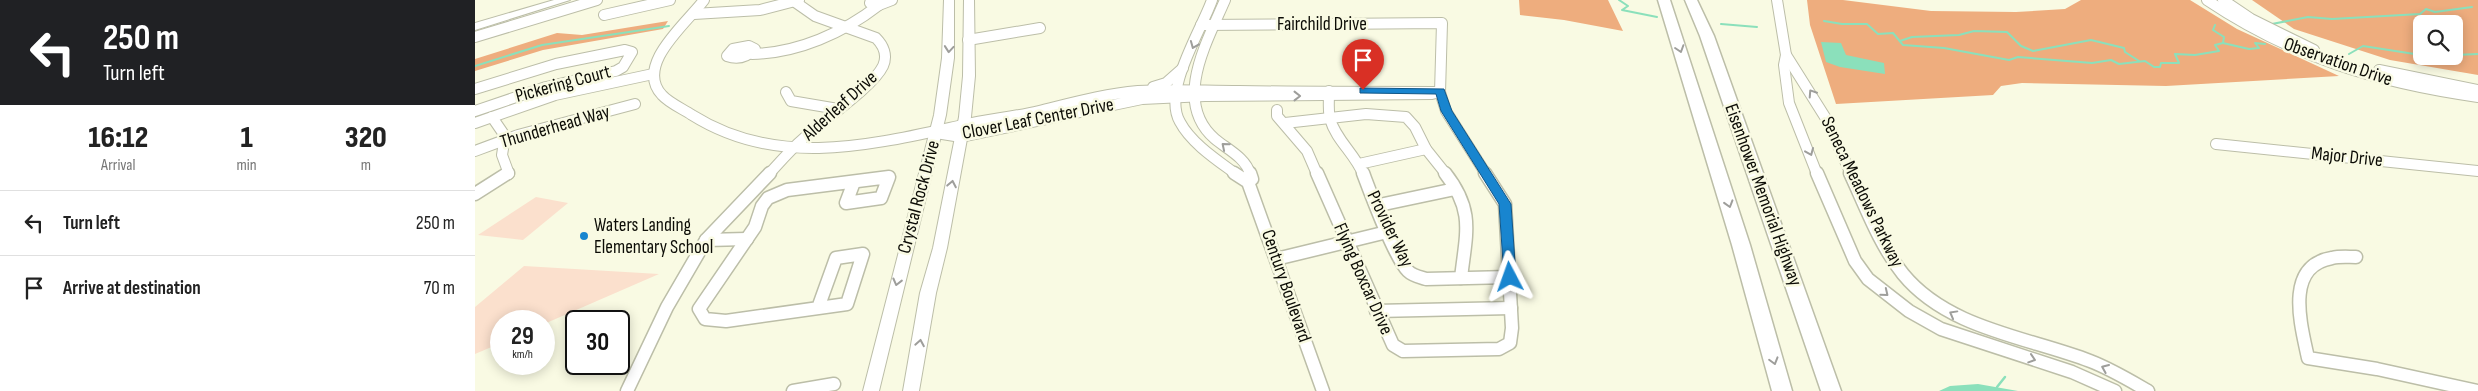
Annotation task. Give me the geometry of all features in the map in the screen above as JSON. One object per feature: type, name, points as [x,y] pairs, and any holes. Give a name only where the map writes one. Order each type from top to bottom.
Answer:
[{"type":"highway","name":"Eisenhower Memorial Highway","points":[[1691,0],[1707,36],[1830,388]]},
{"type":"highway","points":[[1701,0],[1707,36]]},
{"type":"highway","name":"Eisenhower Memorial Highway","points":[[1664,1],[1741,245],[1783,391]]},
{"type":"main road","points":[[475,17],[533,0]]},
{"type":"main road","points":[[475,27],[565,0]]},
{"type":"main road","name":"Crystal Rock Drive","points":[[871,391],[943,99],[949,48],[949,0]]},
{"type":"main road","name":"Crystal Rock Drive","points":[[911,391],[928,292],[940,248],[962,131],[969,76],[969,0]]},
{"type":"street","points":[[475,37],[597,0]]},
{"type":"street","points":[[605,15],[670,0]]},
{"type":"street","points":[[475,123],[556,90],[653,74],[660,51],[694,14],[704,0]]},
{"type":"street","points":[[752,54],[806,44],[846,26],[875,3],[892,0]]},
{"type":"street","points":[[1212,0],[1185,67],[1176,94],[1175,109],[1181,124],[1192,138],[1238,177],[1248,182]]},
{"type":"street","points":[[1192,94],[1225,0]]},
{"type":"street","name":"Seneca Meadows Parkway","points":[[1777,0],[1786,55],[1784,65],[1789,103],[1834,215],[1855,261],[1868,279],[1909,311],[1941,329],[2072,372],[2115,391]]},
{"type":"street","name":"Observation Drive","points":[[2207,0],[2236,20],[2263,35],[2324,61],[2406,85],[2478,97]]},
{"type":"street","name":"Observation Drive","points":[[2223,0],[2251,19],[2313,49],[2375,69],[2478,90]]},
{"type":"street","points":[[694,14],[759,10],[797,1]]},
{"type":"street","name":"Alderleaf Drive","points":[[627,391],[667,307],[706,240],[795,147],[875,78],[883,66],[885,56],[883,45],[876,38],[815,16],[797,1]]},
{"type":"street","name":"Fairchild Drive","points":[[1201,25],[1442,23],[1440,92]]},
{"type":"street","points":[[968,40],[1041,28]]},
{"type":"street","name":"Pickering Court","points":[[475,89],[556,64],[625,50],[632,52],[621,69],[556,90],[475,111]]},
{"type":"street","name":"Seneca Meadows Parkway","points":[[1786,55],[1825,117],[1896,269],[1913,286],[1934,303],[1963,320],[2089,361],[2118,374],[2148,391]]},
{"type":"street","points":[[1140,91],[1166,83],[1185,67]]},
{"type":"street","name":"Clover Leaf Center Drive","points":[[653,74],[657,91],[662,96],[718,130],[751,142],[795,147],[858,146],[936,133],[962,131],[1176,94]]},
{"type":"street","name":"Clover Leaf Center Drive","points":[[962,131],[1005,118],[1108,94],[1140,91],[1176,94],[1432,94],[1440,92]]},
{"type":"street","points":[[786,92],[791,100],[838,109]]},
{"type":"street","points":[[1376,311],[1511,308],[1505,204],[1446,111],[1440,92]]},
{"type":"street","points":[[1329,118],[1330,93]]},
{"type":"street","name":"Century Boulevard","points":[[1192,94],[1198,120],[1249,169],[1251,179],[1248,182],[1323,391]]},
{"type":"street","name":"Thunderhead Way","points":[[475,151],[551,126],[635,104]]},
{"type":"street","name":"Flying Boxcar Drive","points":[[1277,110],[1277,116],[1285,123],[1307,151],[1376,311],[1393,345],[1403,351],[1499,349],[1510,343],[1511,308]]},
{"type":"street","points":[[1285,123],[1303,118],[1329,118],[1345,115],[1405,116],[1410,120],[1426,149],[1465,205],[1466,218],[1461,278]]},
{"type":"street","points":[[475,194],[509,174],[502,157],[505,136],[492,117]]},
{"type":"street","name":"Provider Way","points":[[1329,118],[1337,134],[1359,164],[1387,232],[1407,270],[1414,275],[1426,279],[1510,277]]},
{"type":"street","name":"Major Drive","points":[[2216,144],[2478,171]]},
{"type":"street","points":[[1359,164],[1426,149]]},
{"type":"street","points":[[818,308],[836,258],[863,254],[847,304],[726,321],[714,321],[702,315],[699,309],[755,227],[762,206],[768,198],[776,193],[854,182]]},
{"type":"street","points":[[1378,208],[1384,204],[1455,189]]},
{"type":"street","points":[[1276,258],[1387,232]]},
{"type":"street","points":[[706,240],[747,239]]},
{"type":"street","points":[[2357,257],[2327,258],[2317,262],[2303,279],[2298,291],[2297,306],[2308,358],[2377,369],[2477,391]]},
{"type":"street","points":[[793,391],[834,384]]},
{"type":"shaded area","points":[[1519,0],[1608,0],[1623,31],[1564,20],[1520,15]]},
{"type":"shaded area","points":[[1807,0],[1843,0],[1931,11],[2016,12],[2065,9],[2081,0],[2190,0],[2237,29],[2339,76],[2166,86],[2022,83],[2001,86],[1993,95],[1836,104],[1810,25]]},
{"type":"shaded area","points":[[2252,0],[2478,0],[2478,75],[2419,65],[2463,65],[2463,15],[2413,15],[2413,64],[2390,60],[2294,29]]},
{"type":"shaded area","points":[[668,21],[663,29],[543,50],[475,71],[475,59],[557,33],[582,35]]},
{"type":"shaded area","points":[[1821,42],[1841,43],[1846,55],[1884,63],[1885,74],[1840,67],[1826,62]]},
{"type":"shaded area","points":[[536,197],[568,203],[523,240],[478,235]]},
{"type":"shaded area","points":[[524,266],[659,274],[576,310],[565,310],[565,315],[555,319],[555,310],[490,310],[490,348],[475,354],[475,307]]},
{"type":"shaded area","points":[[1978,384],[2018,391],[1939,391],[1950,386]]},
{"type":"waterway","points":[[1619,0],[1628,6],[1622,10],[1657,17]]},
{"type":"waterway","points":[[2272,24],[2308,17],[2332,19],[2420,14],[2426,9],[2435,12],[2472,7]]},
{"type":"waterway","points":[[1824,21],[1842,24],[1867,24],[1878,34],[1893,33],[1903,45],[1944,48],[2009,60],[2018,57],[2092,63],[2111,60],[2119,64],[2145,61],[2154,67],[2160,67],[2161,63],[2179,63],[2175,54],[2195,55],[2219,51],[2215,45],[2223,43]]},
{"type":"waterway","points":[[1721,24],[1757,27]]},
{"type":"waterway","points":[[2215,25],[2213,30],[2224,37],[2223,43]]},
{"type":"waterway","points":[[475,66],[542,45],[669,26]]},
{"type":"waterway","points":[[1900,41],[1912,37],[1959,35],[1974,31],[2007,32],[2021,46],[2033,51],[2091,40],[2124,48],[2125,52],[2139,61]]},
{"type":"waterway","points":[[2223,43],[2249,49],[2259,48],[2255,43],[2265,44]]},
{"type":"waterway","points":[[2349,54],[2363,46],[2413,54]]},
{"type":"waterway","points":[[2463,55],[2478,54]]},
{"type":"waterway","points":[[1997,387],[2005,377]]},
{"type":"place","name":"Waters Landing Elementary School","points":[[584,236]]},
{"type":"route","points":[[1363,90],[1431,90],[1440,92],[1446,111],[1505,204],[1510,277]]}]
